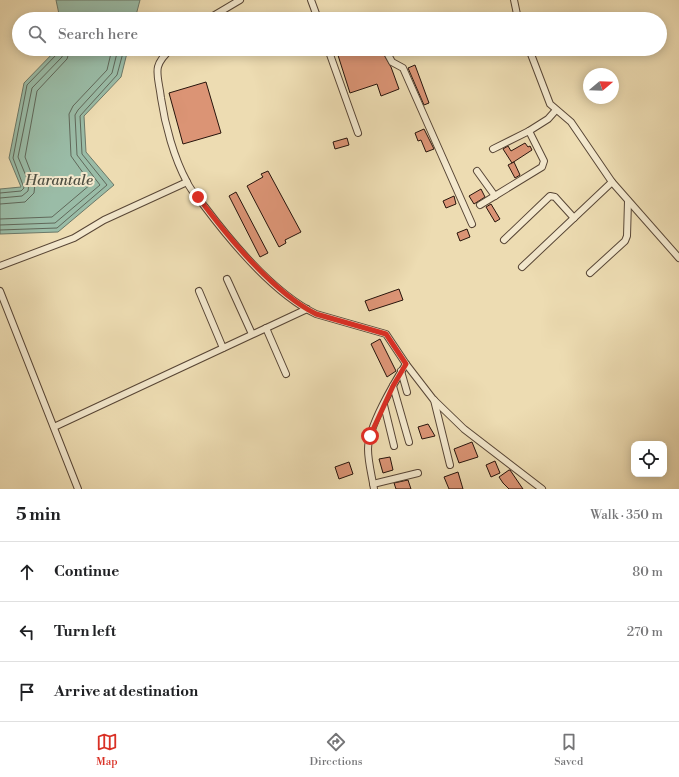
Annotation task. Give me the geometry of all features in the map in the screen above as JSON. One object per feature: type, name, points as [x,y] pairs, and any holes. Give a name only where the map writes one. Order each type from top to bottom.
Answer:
[{"type":"street","points":[[220,12],[240,0]]},
{"type":"street","points":[[311,0],[315,12]]},
{"type":"street","points":[[514,0],[517,12]]},
{"type":"street","points":[[163,56],[160,59],[157,72],[167,129],[187,182],[221,228],[285,293],[307,309],[316,314],[386,334],[406,364],[433,399],[464,429],[542,489]]},
{"type":"street","points":[[330,56],[358,133]]},
{"type":"street","points":[[389,56],[392,62],[403,68],[472,224]]},
{"type":"street","points":[[532,56],[547,98],[556,110],[570,122],[612,182],[679,258]]},
{"type":"street","points":[[493,149],[529,131],[548,119],[556,110]]},
{"type":"street","points":[[480,205],[542,167],[544,164],[529,131]]},
{"type":"street","points":[[477,171],[494,196]]},
{"type":"street","points":[[0,266],[74,238],[104,220],[187,182]]},
{"type":"street","points":[[522,267],[612,182]]},
{"type":"street","points":[[504,240],[550,196],[555,197],[574,218]]},
{"type":"street","points":[[590,273],[625,241],[628,236],[628,201]]},
{"type":"street","points":[[227,279],[252,334]]},
{"type":"street","points":[[0,291],[78,489]]},
{"type":"street","points":[[199,291],[223,348]]},
{"type":"street","points":[[54,427],[307,309]]},
{"type":"street","points":[[266,328],[286,374]]},
{"type":"street","points":[[406,364],[393,386],[370,436],[368,444],[373,486],[418,473]]},
{"type":"street","points":[[401,371],[407,392]]},
{"type":"street","points":[[393,386],[409,442]]},
{"type":"street","points":[[433,399],[450,465]]},
{"type":"street","points":[[384,405],[394,446]]},
{"type":"water","points":[[56,0],[140,0],[137,12],[59,12]]},
{"type":"water","name":"Harantale","points":[[50,56],[126,56],[121,77],[84,116],[86,152],[114,185],[58,232],[0,234],[0,189],[21,187],[9,158],[24,83]]},
{"type":"building","points":[[338,56],[385,56],[391,67],[399,89],[381,96],[377,84],[350,93]]},
{"type":"building","points":[[415,65],[429,103],[424,105],[408,68]]},
{"type":"building","points":[[206,82],[221,133],[183,144],[169,93]]},
{"type":"building","points":[[424,129],[434,149],[426,152],[421,140],[418,141],[415,133]]},
{"type":"building","points":[[347,138],[349,145],[335,149],[333,142]]},
{"type":"building","points":[[525,143],[528,147],[530,146],[532,150],[512,163],[503,149],[508,146],[511,151]]},
{"type":"building","points":[[514,162],[520,175],[515,178],[508,165]]},
{"type":"building","points":[[268,171],[301,232],[285,240],[286,243],[279,247],[247,186],[263,177],[261,174]]},
{"type":"building","points":[[481,189],[485,197],[474,204],[469,196]]},
{"type":"building","points":[[236,192],[268,253],[260,257],[229,196]]},
{"type":"building","points":[[454,196],[456,204],[446,208],[443,201]]},
{"type":"building","points":[[491,204],[500,219],[495,222],[486,207]]},
{"type":"building","points":[[467,229],[470,237],[460,241],[457,233]]},
{"type":"building","points":[[399,289],[403,300],[369,311],[365,301]]},
{"type":"building","points":[[380,339],[396,371],[387,377],[371,344]]},
{"type":"building","points":[[428,424],[435,436],[422,439],[418,427]]},
{"type":"building","points":[[472,442],[478,457],[459,463],[454,449]]},
{"type":"building","points":[[390,457],[393,470],[383,473],[379,459]]},
{"type":"building","points":[[495,461],[500,473],[491,477],[486,465]]},
{"type":"building","points":[[349,462],[353,474],[339,479],[335,467]]},
{"type":"building","points":[[509,470],[523,489],[509,489],[503,483],[499,477]]},
{"type":"building","points":[[458,472],[463,489],[449,489],[444,477]]},
{"type":"building","points":[[408,480],[411,489],[396,489],[394,483]]},
{"type":"route","points":[[198,197],[221,228],[263,273],[285,293],[316,314],[381,331],[391,339],[406,364],[393,386],[370,436]]}]
